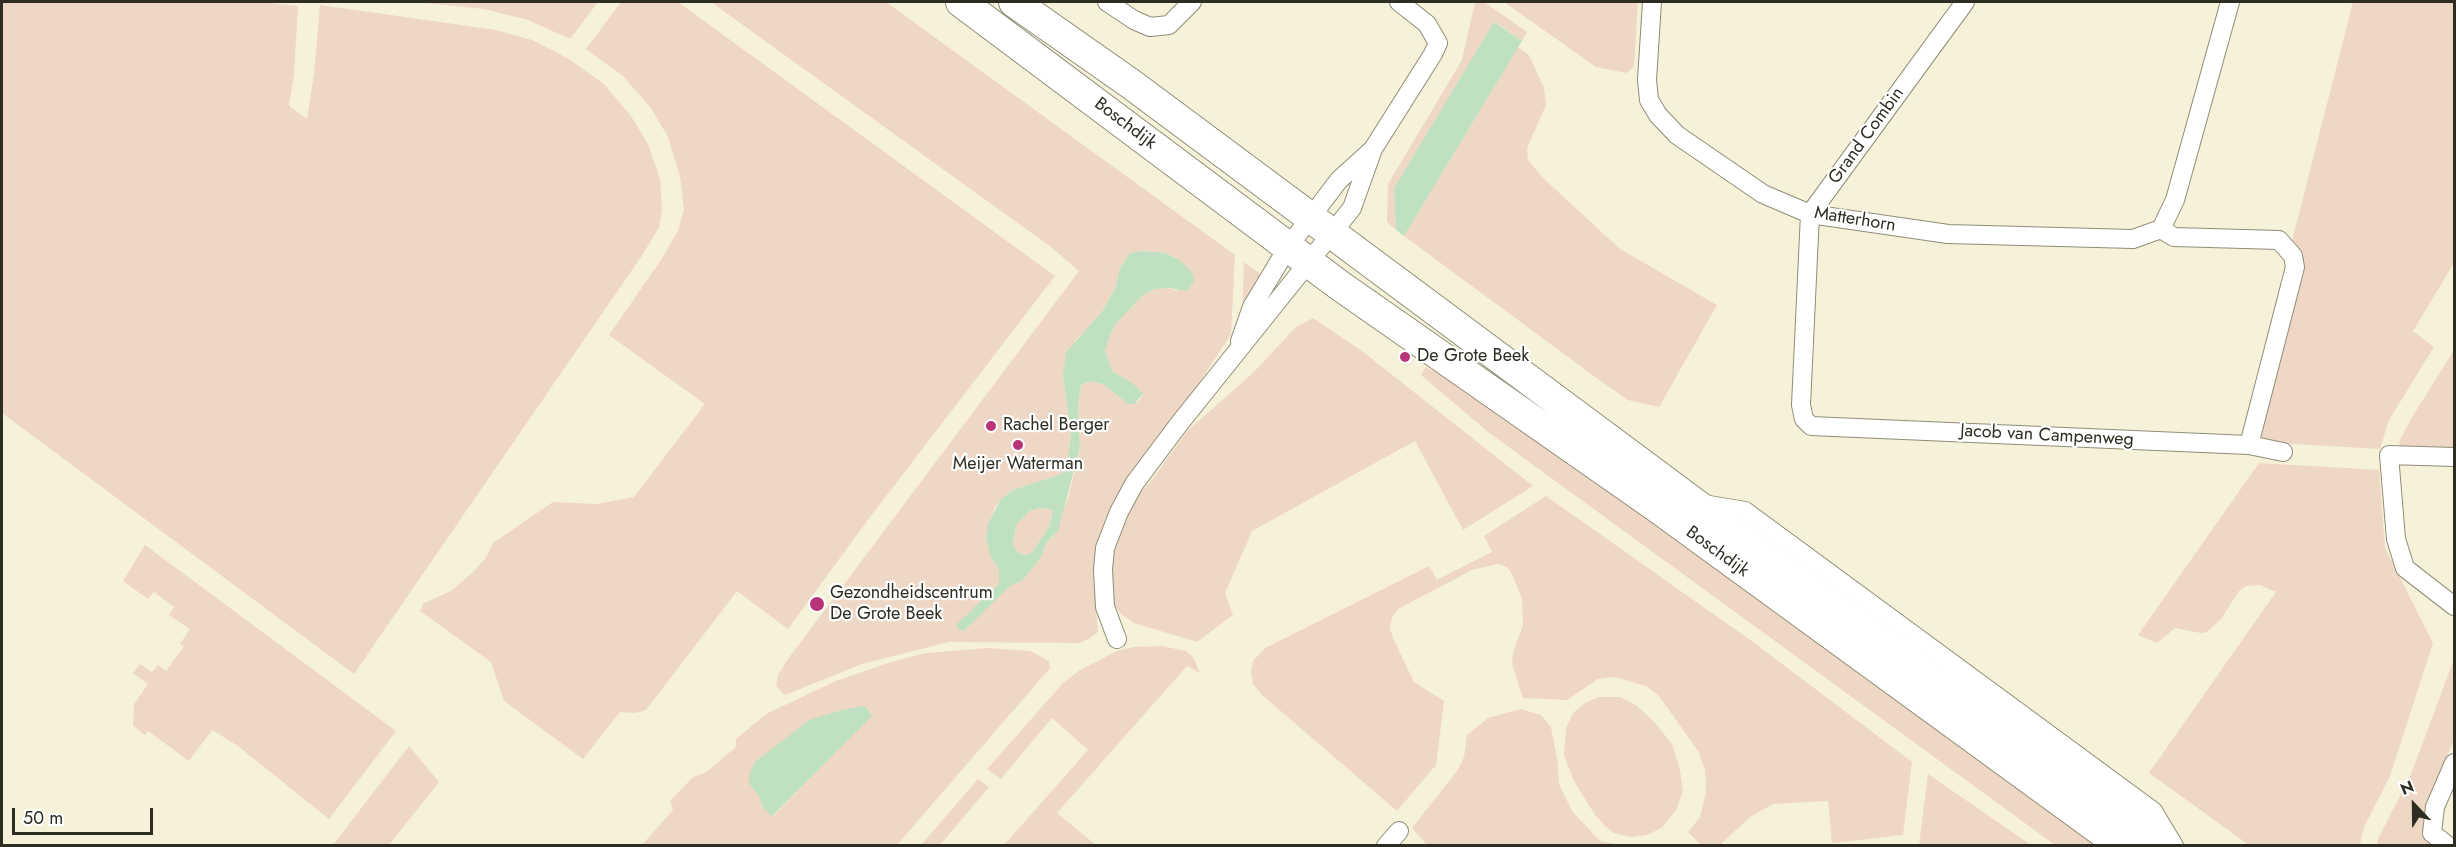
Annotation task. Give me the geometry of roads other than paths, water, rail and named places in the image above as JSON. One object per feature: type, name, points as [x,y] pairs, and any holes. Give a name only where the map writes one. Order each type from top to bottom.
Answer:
[{"type":"main road","name":"Boschdijk","points":[[961,2],[1299,255],[1648,501],[2122,846]]},
{"type":"main road","name":"Boschdijk","points":[[1014,2],[1131,84],[1692,502],[2163,846]]},
{"type":"street","points":[[1107,2],[1134,20],[1150,27],[1168,25],[1192,2]]},
{"type":"street","points":[[1237,349],[1252,307],[1299,255],[1320,227],[1352,208],[1373,150],[1438,43],[1427,24],[1399,2]]},
{"type":"street","name":"Matterhorn","points":[[1652,2],[1647,80],[1649,100],[1658,115],[1677,135],[1763,194],[1810,214],[1948,234],[2133,239],[2161,229]]},
{"type":"street","name":"Grand Combin","points":[[1810,214],[1965,2]]},
{"type":"street","points":[[2230,2],[2175,200],[2161,229],[2174,237],[2278,240],[2293,256],[2295,267],[2249,445]]},
{"type":"street","points":[[1117,639],[1105,607],[1103,570],[1105,548],[1119,512],[1140,476],[1237,349],[1320,227],[1339,180],[1373,150]]},
{"type":"street","name":"Jacob van Campenweg","points":[[1810,214],[1801,405],[1804,419],[1810,426],[2249,445],[2283,452]]},
{"type":"street","points":[[2454,457],[2389,455],[2396,539],[2405,568],[2454,606]]},
{"type":"street","name":"Boschdijk","points":[[1692,502],[1745,511],[2153,811],[2174,846]]},
{"type":"street","points":[[2448,846],[2432,833],[2435,807],[2454,764]]},
{"type":"street","points":[[1386,846],[1399,831]]},
{"type":"place","name":"De Grote Beek","points":[[1405,357]]},
{"type":"place","name":"Rachel Berger","points":[[991,426]]},
{"type":"place","name":"Meijer Waterman","points":[[1018,445]]},
{"type":"place","name":"Gezondheidscentrum De Grote Beek","points":[[817,604]]}]
